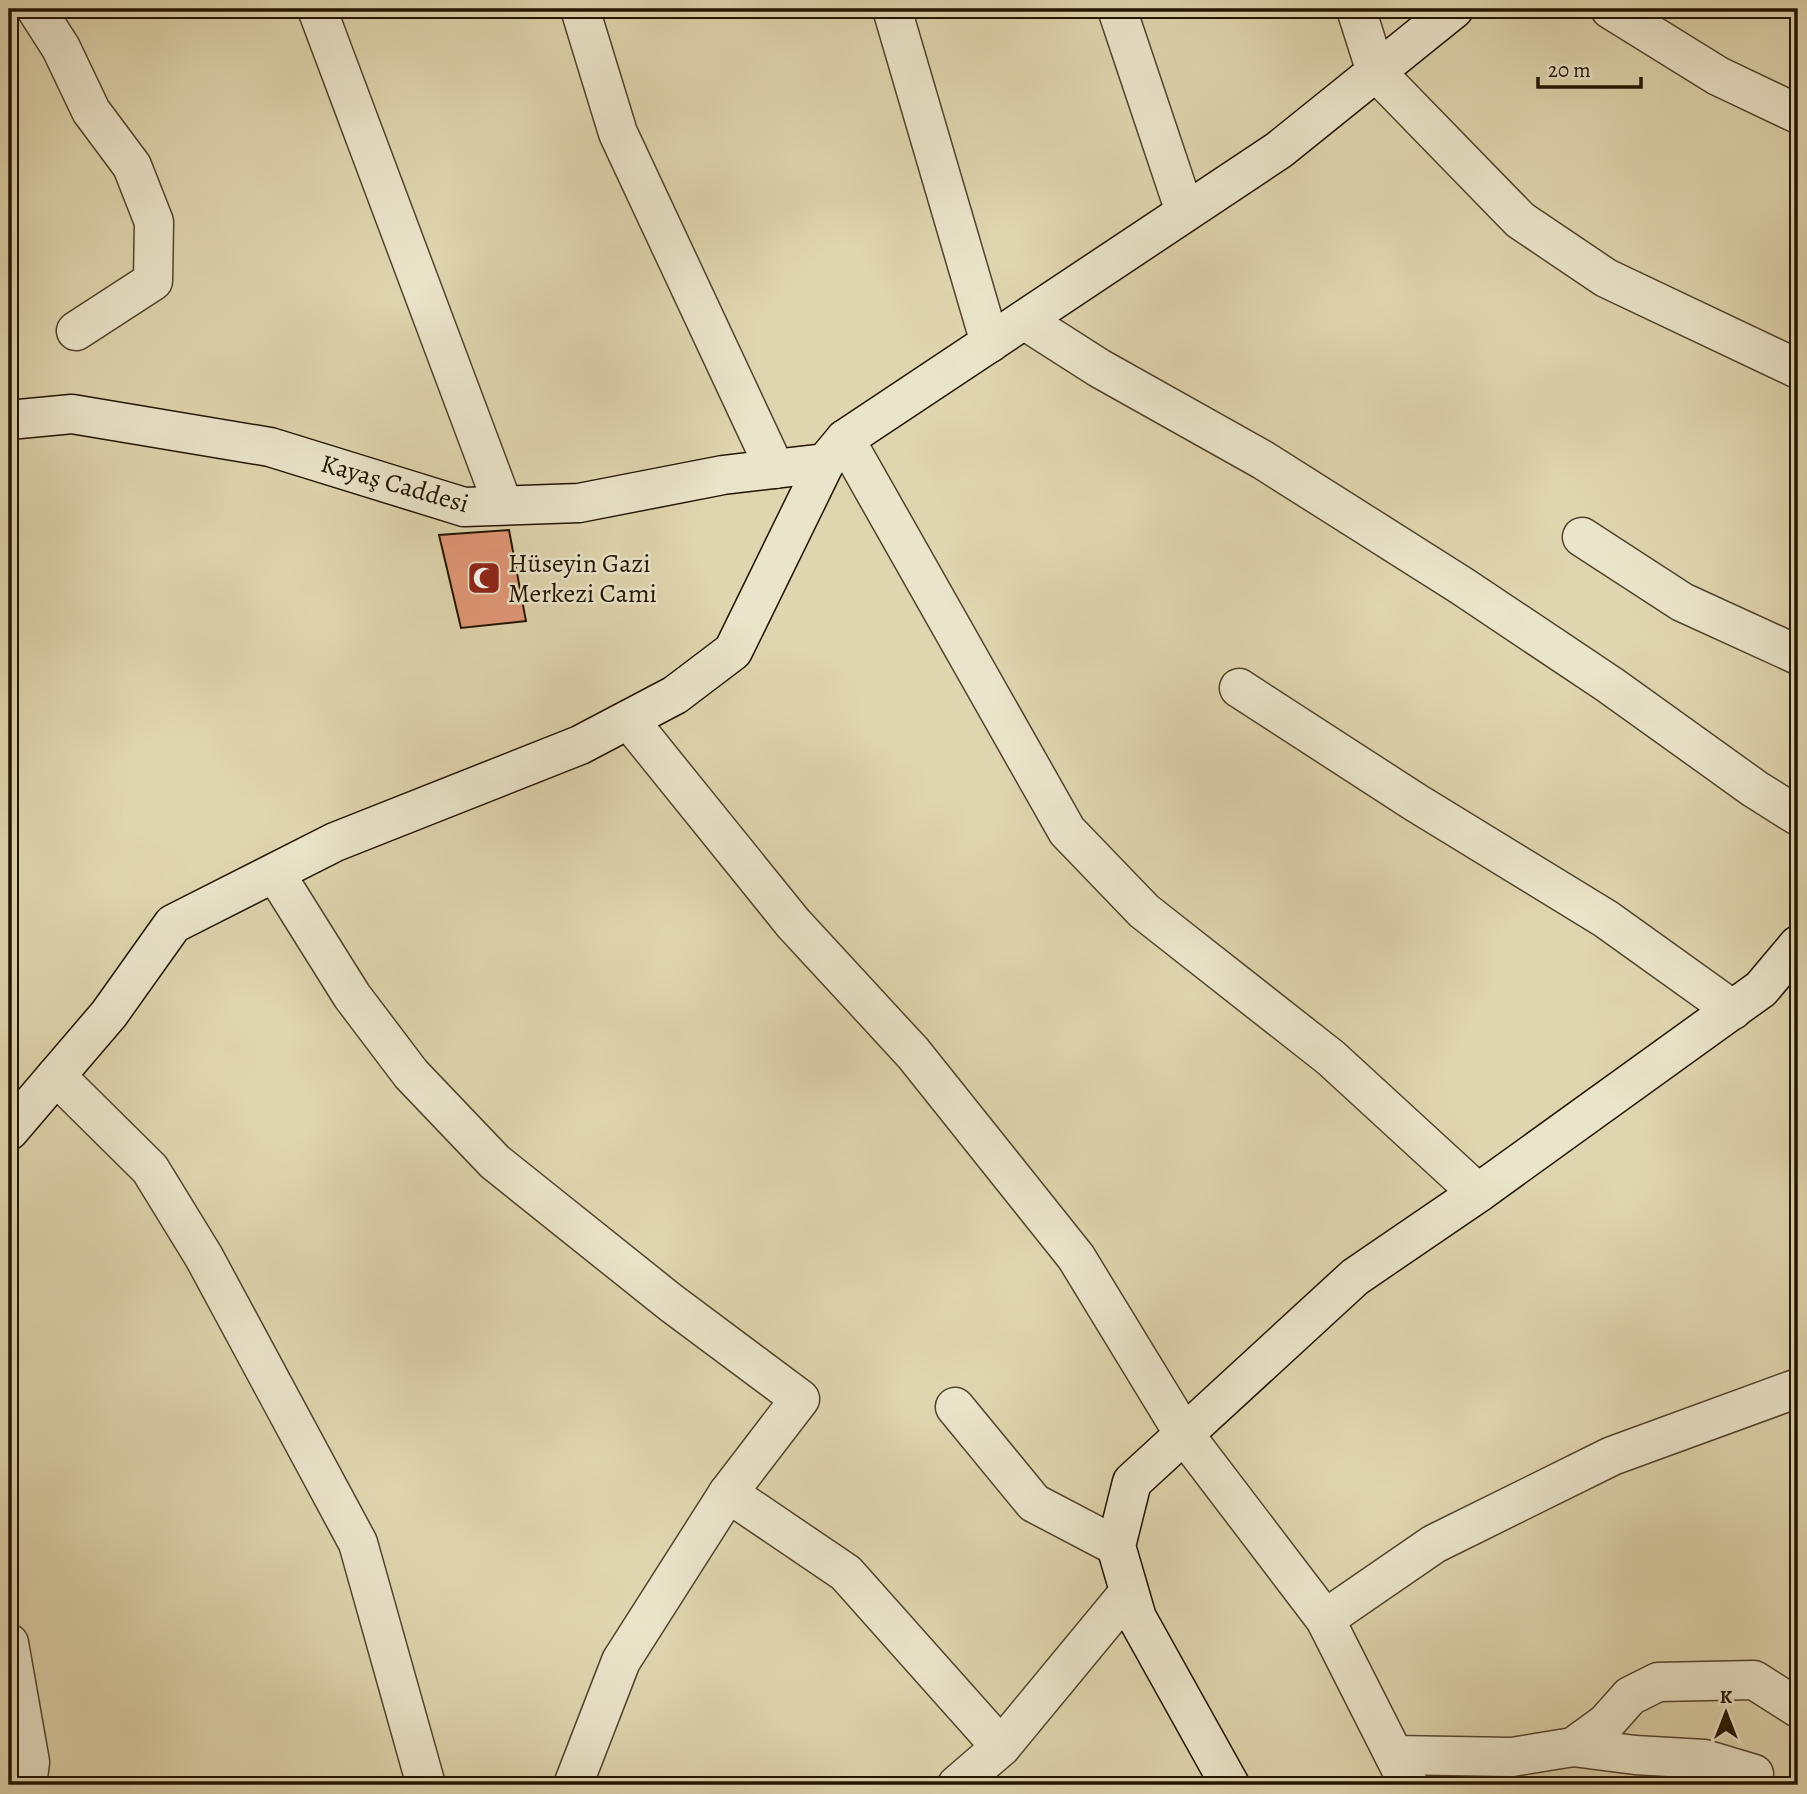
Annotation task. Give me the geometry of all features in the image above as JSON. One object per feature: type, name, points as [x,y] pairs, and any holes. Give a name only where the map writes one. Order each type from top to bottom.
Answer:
[{"type":"street","points":[[36,9],[61,48],[91,111],[132,166],[154,222],[153,281],[76,331]]},
{"type":"street","points":[[317,9],[503,505]]},
{"type":"street","points":[[580,9],[618,133],[775,469]]},
{"type":"street","points":[[892,9],[990,343]]},
{"type":"street","points":[[1117,9],[1185,212]]},
{"type":"street","points":[[1356,9],[1376,72],[1520,220],[1606,278],[1798,369]]},
{"type":"street","points":[[9,1131],[109,1014],[173,924],[335,842],[580,746],[675,695],[733,651],[835,451],[990,343],[1279,150],[1454,9]]},
{"type":"street","points":[[1610,9],[1718,76],[1798,114]]},
{"type":"street","points":[[1024,320],[1099,368],[1263,460],[1450,578],[1798,816]]},
{"type":"street","name":"Kayaş Caddesi","points":[[9,420],[72,414],[270,447],[464,507],[579,503],[723,475],[775,469],[835,451]]},
{"type":"street","points":[[835,451],[1067,831],[1143,911],[1331,1058],[1478,1193]]},
{"type":"street","points":[[1582,537],[1682,602],[1798,655]]},
{"type":"street","points":[[1239,688],[1415,802],[1606,919],[1733,1010]]},
{"type":"street","points":[[629,720],[793,923],[912,1053],[1076,1257],[1184,1434],[1325,1619],[1401,1770],[1512,1757],[1573,1746],[1635,1755],[1704,1759],[1754,1774]]},
{"type":"street","points":[[275,873],[352,996],[411,1074],[495,1162],[670,1302],[800,1399],[728,1493],[621,1661],[573,1785]]},
{"type":"street","points":[[1230,1785],[1137,1618],[1115,1546],[1132,1482],[1354,1277],[1478,1193],[1762,989],[1798,945]]},
{"type":"street","points":[[57,1076],[150,1169],[204,1257],[358,1543],[426,1785]]},
{"type":"street","points":[[1325,1619],[1434,1544],[1600,1462],[1798,1388]]},
{"type":"street","points":[[955,1407],[1034,1503],[1115,1546]]},
{"type":"street","points":[[728,1493],[846,1573],[1001,1746]]},
{"type":"street","points":[[957,1785],[1001,1746],[1129,1592]]},
{"type":"street","points":[[9,1643],[30,1762],[27,1785]]},
{"type":"street","points":[[1573,1746],[1606,1723],[1630,1696],[1658,1682],[1754,1680],[1798,1708]]},
{"type":"building","name":"Hüseyin Gazi Merkezi Cami","points":[[509,530],[526,621],[461,628],[439,535]]},
{"type":"place","name":"Hüseyin Gazi Merkezi Cami","points":[[484,578]]}]
